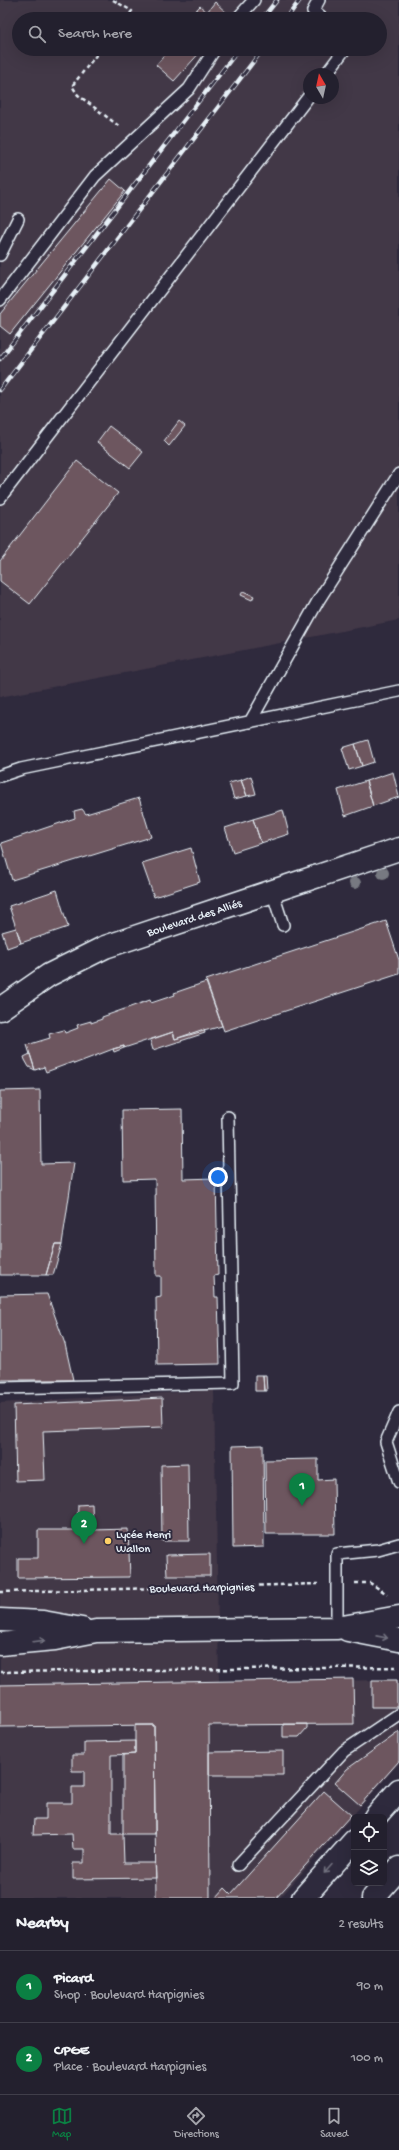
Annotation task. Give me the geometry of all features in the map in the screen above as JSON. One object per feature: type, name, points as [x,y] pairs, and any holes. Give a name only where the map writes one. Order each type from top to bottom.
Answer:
[{"type":"main road","name":"Boulevard des Alliés","points":[[0,1009],[49,975],[105,947],[399,849]]},
{"type":"main road","points":[[0,1644],[55,1639],[96,1631],[337,1628],[399,1617]]},
{"type":"main road","points":[[0,1620],[43,1622],[96,1631]]},
{"type":"main road","points":[[337,1628],[399,1640]]},
{"type":"main road","points":[[378,1814],[399,1790]]},
{"type":"main road","points":[[303,1898],[351,1844]]},
{"type":"main road","points":[[373,1898],[399,1868]]},
{"type":"lane","points":[[243,12],[254,0]]},
{"type":"lane","points":[[314,12],[313,11],[319,0]]},
{"type":"lane","points":[[0,300],[95,176],[189,88],[210,56]]},
{"type":"lane","points":[[331,68],[340,56]]},
{"type":"lane","points":[[0,498],[303,104]]},
{"type":"lane","points":[[0,255],[18,219]]},
{"type":"lane","points":[[250,722],[318,601],[399,474]]},
{"type":"lane","points":[[0,776],[21,769],[399,690]]},
{"type":"lane","points":[[272,891],[283,925]]},
{"type":"lane","points":[[0,1388],[233,1383],[228,1116]]},
{"type":"lane","points":[[399,1412],[386,1442],[399,1482]]},
{"type":"lane","points":[[337,1628],[337,1554],[378,1550],[399,1544]]},
{"type":"lane","points":[[238,1865],[344,1751],[399,1714]]},
{"type":"path","points":[[113,0],[132,11],[131,12]]},
{"type":"path","points":[[96,56],[72,86],[78,95],[135,138]]},
{"type":"path","name":"Boulevard Harpignies","points":[[0,1592],[370,1583],[390,1596]]},
{"type":"path","points":[[0,1672],[399,1666]]},
{"type":"shaded area","points":[[0,0],[399,0],[399,620],[0,697]]},
{"type":"shaded area","name":"Lycée Henri Wallon","points":[[214,1390],[219,1682],[399,1680],[399,1763],[354,1814],[351,1814],[351,1817],[280,1898],[0,1898],[0,1403]]},
{"type":"building","points":[[215,2],[226,12],[207,12]]},
{"type":"building","points":[[200,6],[207,12],[194,12]]},
{"type":"building","points":[[164,56],[197,56],[174,81],[156,65]]},
{"type":"building","points":[[111,179],[125,191],[10,334],[0,326],[0,314]]},
{"type":"building","points":[[179,421],[185,426],[169,446],[164,441]]},
{"type":"building","points":[[109,426],[143,452],[130,468],[97,442]]},
{"type":"building","points":[[77,461],[118,493],[30,604],[0,581],[0,561]]},
{"type":"building","points":[[243,591],[254,596],[252,600],[241,595]]},
{"type":"building","points":[[368,740],[374,762],[362,766],[355,744]]},
{"type":"building","points":[[355,744],[362,766],[349,770],[342,748]]},
{"type":"building","points":[[393,772],[399,797],[373,806],[366,781]]},
{"type":"building","points":[[251,776],[256,794],[247,796],[241,780]]},
{"type":"building","points":[[241,780],[247,796],[234,799],[229,783]]},
{"type":"building","points":[[366,781],[373,806],[345,816],[338,790]]},
{"type":"building","points":[[139,798],[151,837],[12,880],[1,843],[75,818],[74,811],[82,809],[86,814]]},
{"type":"building","points":[[283,810],[289,834],[261,843],[253,819]]},
{"type":"building","points":[[253,819],[261,843],[233,852],[225,828]]},
{"type":"building","points":[[191,848],[200,882],[154,897],[142,863]]},
{"type":"building","points":[[57,890],[68,927],[21,943],[9,906]]},
{"type":"building","points":[[386,921],[399,960],[399,974],[224,1031],[206,980]]},
{"type":"building","points":[[16,928],[21,943],[7,948],[2,932]]},
{"type":"building","points":[[206,982],[222,1026],[175,1039],[173,1032],[124,1048],[124,1046],[113,1049],[74,1064],[73,1062],[46,1072],[44,1067],[35,1070],[27,1045],[50,1038],[49,1034],[64,1030],[65,1033],[78,1028],[77,1025],[91,1021],[91,1023],[102,1019],[102,1017],[150,1000],[151,1003],[175,995],[174,993]]},
{"type":"building","points":[[204,1029],[205,1033],[153,1050],[150,1040],[173,1032],[175,1039]]},
{"type":"building","points":[[124,1046],[124,1048],[114,1052],[113,1049]]},
{"type":"building","points":[[30,1054],[35,1070],[29,1067],[24,1057]]},
{"type":"building","points":[[40,1090],[41,1164],[74,1163],[62,1244],[55,1244],[46,1275],[0,1275],[0,1091]]},
{"type":"building","points":[[182,1109],[183,1179],[216,1178],[218,1275],[214,1276],[215,1297],[218,1297],[220,1364],[157,1365],[156,1298],[161,1297],[161,1276],[156,1276],[155,1179],[123,1180],[122,1110]]},
{"type":"building","points":[[55,1244],[62,1244],[53,1275],[46,1275]]},
{"type":"building","points":[[47,1294],[65,1344],[73,1380],[0,1380],[0,1295]]},
{"type":"building","points":[[255,1375],[263,1375],[264,1391],[255,1391]]},
{"type":"building","points":[[263,1375],[266,1375],[267,1391],[264,1391]]},
{"type":"building","points":[[162,1398],[163,1427],[43,1431],[45,1480],[16,1481],[14,1405]]},
{"type":"building","points":[[263,1445],[264,1547],[233,1548],[232,1446]]},
{"type":"building","points":[[318,1459],[318,1480],[334,1479],[335,1534],[266,1534],[265,1460]]},
{"type":"building","points":[[188,1464],[189,1541],[162,1541],[161,1465]]},
{"type":"building","points":[[92,1504],[93,1530],[128,1529],[130,1577],[18,1578],[18,1558],[38,1558],[38,1530],[77,1530],[78,1505]]},
{"type":"building","points":[[210,1554],[210,1576],[167,1576],[166,1555]]},
{"type":"building","points":[[353,1679],[354,1724],[209,1725],[210,1898],[156,1898],[154,1725],[0,1727],[0,1685]]},
{"type":"building","points":[[372,1680],[397,1680],[397,1707],[372,1707]]},
{"type":"building","points":[[283,1724],[307,1724],[307,1728],[299,1737],[283,1737]]},
{"type":"building","points":[[135,1725],[154,1725],[155,1834],[123,1834],[123,1755],[135,1754]]},
{"type":"building","points":[[399,1732],[399,1761],[360,1805],[335,1783],[347,1769]]},
{"type":"building","points":[[135,1741],[135,1754],[111,1755],[111,1834],[123,1834],[124,1863],[155,1863],[156,1878],[73,1879],[73,1863],[84,1863],[84,1849],[73,1849],[72,1834],[33,1835],[34,1819],[46,1819],[46,1803],[72,1803],[72,1787],[84,1787],[84,1771],[72,1771],[72,1755],[84,1755],[84,1742]]},
{"type":"building","points":[[283,1751],[283,1775],[209,1775],[209,1752]]},
{"type":"building","points":[[324,1791],[351,1815],[276,1898],[216,1898],[225,1888],[231,1894]]},
{"type":"railway","points":[[268,12],[277,0]]},
{"type":"railway","points":[[291,12],[300,0]]},
{"type":"railway","points":[[0,359],[234,56]]},
{"type":"railway","points":[[0,390],[258,56]]},
{"type":"place","name":"Picard","points":[[302,1506]]},
{"type":"place","name":"Lycée Henri Wallon","points":[[108,1541]]},
{"type":"place","name":"CPGE","points":[[84,1544]]}]
